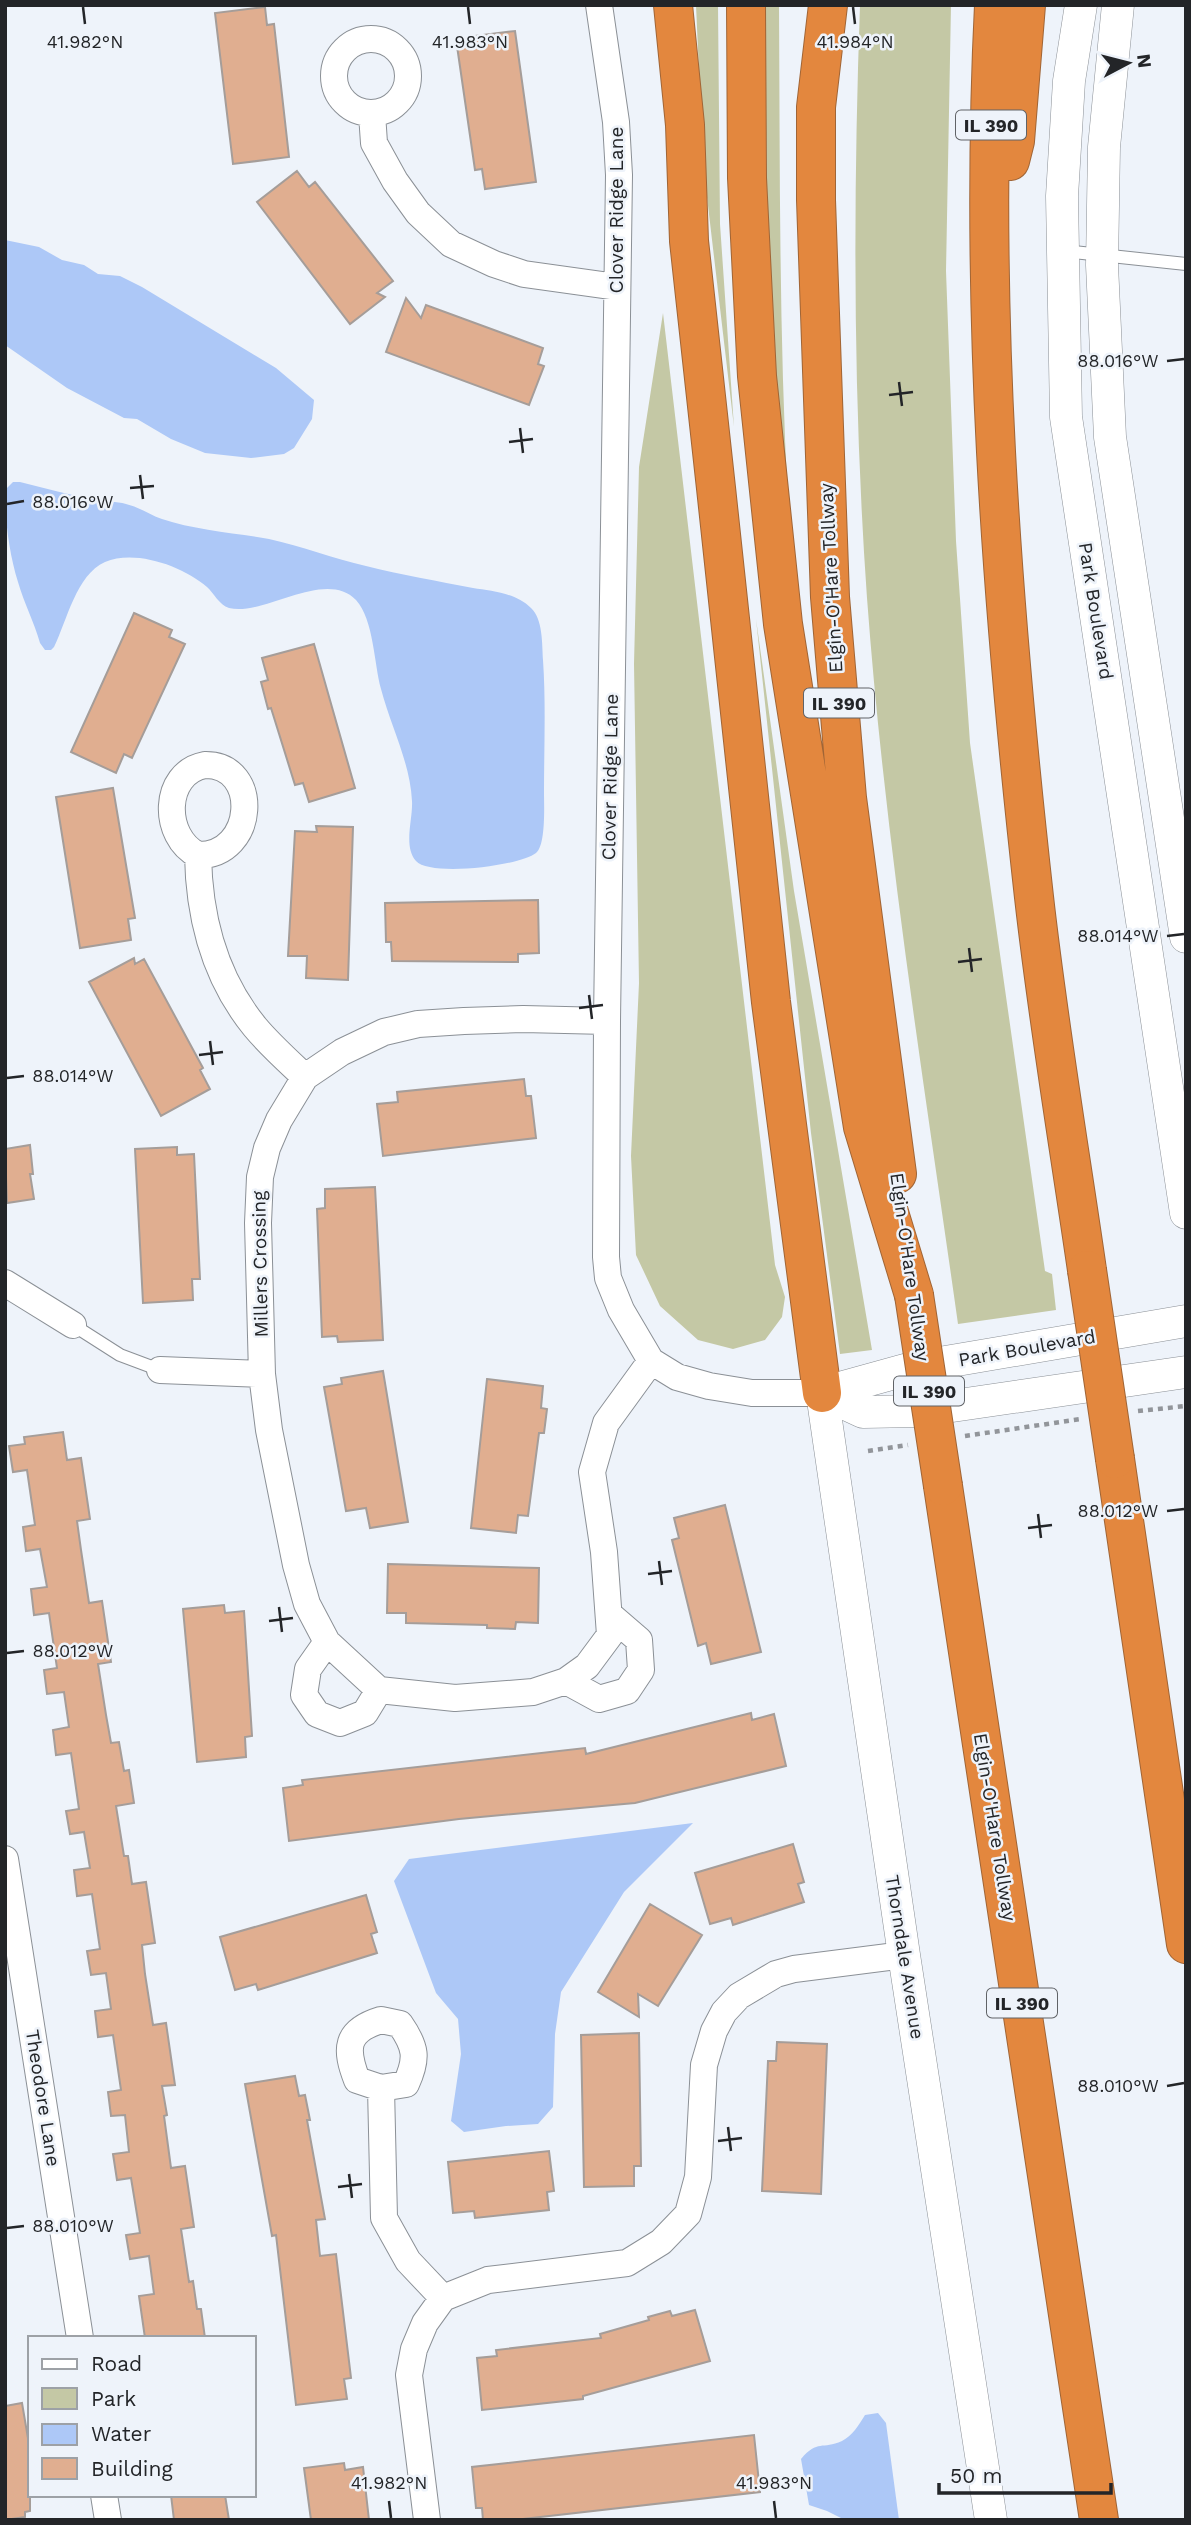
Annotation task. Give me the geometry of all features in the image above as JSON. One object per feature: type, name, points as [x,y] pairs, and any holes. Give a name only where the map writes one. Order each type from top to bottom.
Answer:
[{"type":"highway","points":[[646,5],[664,140],[689,241]]},
{"type":"highway","points":[[673,5],[685,125],[689,241],[771,1002],[822,1393]]},
{"type":"highway","points":[[746,5],[747,178],[757,376],[783,624],[863,1127],[914,1296]]},
{"type":"highway","points":[[804,5],[816,107]]},
{"type":"highway","name":"Elgin-O'Hare Tollway","points":[[828,5],[816,107],[820,351],[830,597],[849,812],[914,1296],[1099,2520]]},
{"type":"highway","name":"IL 390","points":[[994,5],[990,245],[995,437],[1010,671],[1035,901],[1184,1929]]},
{"type":"highway","points":[[990,245],[1015,141],[1026,5]]},
{"type":"street","name":"Clover Ridge Lane","points":[[599,5],[616,121],[619,176],[607,1021],[608,1278],[621,1310],[651,1361],[677,1377],[709,1386],[752,1393],[822,1393]]},
{"type":"street","name":"Park Boulevard","points":[[1081,5],[1069,81],[1062,196],[1066,416],[1158,836],[1186,937]]},
{"type":"street","name":"Park Boulevard","points":[[1118,5],[1104,147],[1102,256],[1110,437],[1158,836],[1186,1213]]},
{"type":"street","points":[[372,114],[374,143],[395,181],[418,213],[451,244],[494,264],[524,274],[617,287]]},
{"type":"street","points":[[198,855],[203,916],[226,982],[255,1027],[305,1077]]},
{"type":"street","name":"Millers Crossing","points":[[379,1690],[327,1642],[307,1604],[296,1565],[269,1430],[262,1374],[258,1223],[260,1177],[267,1147],[279,1120],[305,1077],[365,1040],[403,1027],[443,1022],[523,1019],[607,1021]]},
{"type":"street","points":[[8,1292],[73,1325]]},
{"type":"street","name":"Park Boulevard","points":[[822,1393],[916,1367],[1186,1321]]},
{"type":"street","points":[[327,1642],[308,1669],[304,1695],[317,1714],[340,1723],[365,1713],[379,1690],[454,1698],[533,1692],[566,1681],[587,1666],[610,1634],[604,1552],[592,1472],[606,1423],[651,1361]]},
{"type":"street","points":[[160,1370],[262,1374]]},
{"type":"street","points":[[822,1393],[863,1412],[918,1411],[1186,1372]]},
{"type":"street","name":"Thorndale Avenue","points":[[822,1393],[904,1955],[991,2520]]},
{"type":"street","points":[[566,1681],[599,1699],[627,1691],[641,1670],[639,1640],[610,1615]]},
{"type":"street","name":"Theodore Lane","points":[[5,1859],[80,2336]]},
{"type":"street","points":[[427,2520],[409,2375],[414,2350],[425,2323],[443,2298],[488,2280],[627,2263],[661,2242],[688,2214],[698,2177],[704,2065],[714,2031],[724,2012],[739,1996],[776,1974],[794,1969],[904,1955]]},
{"type":"street","points":[[381,2088],[384,2218],[408,2261],[443,2298]]},
{"type":"street","points":[[104,2497],[108,2520]]},
{"type":"lane","points":[[1063,251],[1186,264]]},
{"type":"lane","points":[[73,1325],[120,1355],[160,1370]]},
{"type":"path","points":[[1133,1412],[1186,1406]]},
{"type":"path","points":[[963,1436],[1085,1418]]},
{"type":"path","points":[[868,1451],[914,1444]]},
{"type":"green space","points":[[696,5],[718,5],[720,224],[734,427],[703,163]]},
{"type":"green space","points":[[764,5],[779,5],[781,316],[788,502],[770,389]]},
{"type":"green space","points":[[860,5],[951,5],[946,271],[956,541],[970,743],[1045,1271],[1052,1274],[1056,1310],[958,1324],[895,871],[867,598],[859,450],[856,302]]},
{"type":"green space","points":[[663,313],[775,1265],[785,1297],[782,1317],[765,1340],[733,1349],[698,1340],[660,1306],[636,1255],[631,1156],[639,983],[634,664],[639,467]]},
{"type":"green space","points":[[756,619],[794,891],[872,1350],[840,1354],[811,1133]]},
{"type":"water","points":[[5,240],[39,247],[62,260],[84,265],[98,274],[120,276],[276,368],[314,400],[312,419],[294,448],[284,454],[251,458],[205,453],[171,439],[137,419],[124,418],[67,388],[5,345]]},
{"type":"water","points":[[13,482],[122,503],[174,523],[269,539],[379,569],[504,594],[525,603],[538,619],[542,647],[545,710],[544,815],[539,849],[527,858],[475,868],[438,868],[416,861],[409,840],[411,787],[381,689],[370,630],[356,600],[343,592],[328,589],[311,591],[259,606],[229,608],[197,579],[172,566],[144,559],[117,558],[95,568],[87,577],[73,600],[54,647],[45,650],[20,590],[10,548],[5,490]]},
{"type":"water","points":[[693,1823],[624,1892],[561,1992],[555,2034],[553,2107],[538,2124],[464,2132],[451,2121],[461,2054],[458,2019],[436,1993],[394,1881],[409,1859]]},
{"type":"water","points":[[878,2413],[886,2423],[899,2520],[845,2520],[809,2505],[801,2459],[816,2447],[846,2439],[865,2415]]},
{"type":"building","points":[[265,7],[267,25],[274,24],[289,157],[233,164],[215,13]]},
{"type":"building","points":[[515,31],[536,182],[485,189],[482,169],[475,170],[457,46],[475,43],[474,36]]},
{"type":"building","points":[[297,171],[309,187],[315,182],[393,281],[377,293],[385,297],[350,324],[257,202]]},
{"type":"building","points":[[406,298],[421,318],[426,305],[543,348],[538,364],[544,366],[529,405],[386,352]]},
{"type":"building","points":[[134,613],[172,630],[169,637],[185,644],[132,758],[124,754],[116,773],[71,752]]},
{"type":"building","points":[[314,644],[355,788],[309,802],[303,783],[295,785],[261,682],[268,680],[262,658]]},
{"type":"building","points":[[113,788],[135,918],[128,919],[131,940],[80,948],[56,797]]},
{"type":"building","points":[[316,826],[353,827],[348,980],[306,978],[307,956],[288,956],[295,831],[317,832]]},
{"type":"building","points":[[538,900],[539,953],[518,954],[518,962],[392,961],[391,942],[386,942],[385,903]]},
{"type":"building","points":[[134,958],[135,964],[144,959],[203,1068],[200,1070],[210,1089],[161,1116],[89,982]]},
{"type":"building","points":[[524,1079],[526,1096],[531,1096],[536,1138],[383,1156],[377,1104],[398,1102],[397,1092]]},
{"type":"building","points":[[30,1145],[33,1174],[30,1174],[34,1199],[7,1203],[5,1149]]},
{"type":"building","points":[[177,1147],[177,1155],[194,1154],[200,1279],[192,1279],[193,1300],[143,1303],[135,1149]]},
{"type":"building","points":[[375,1187],[383,1340],[338,1342],[337,1336],[322,1337],[317,1209],[325,1208],[325,1189]]},
{"type":"building","points":[[383,1371],[408,1522],[370,1528],[366,1508],[346,1511],[324,1387],[342,1384],[341,1378]]},
{"type":"building","points":[[487,1379],[543,1386],[541,1408],[547,1409],[544,1433],[539,1433],[528,1516],[518,1515],[516,1533],[471,1528]]},
{"type":"building","points":[[63,1432],[67,1460],[81,1458],[90,1519],[77,1521],[81,1550],[89,1603],[102,1601],[111,1662],[98,1664],[111,1743],[119,1742],[124,1771],[129,1770],[134,1803],[116,1806],[124,1856],[128,1856],[132,1884],[146,1882],[155,1943],[142,1945],[145,1974],[153,2025],[166,2023],[175,2085],[162,2086],[167,2115],[164,2116],[171,2168],[185,2166],[194,2227],[181,2229],[189,2282],[193,2281],[205,2336],[145,2336],[139,2296],[154,2294],[149,2256],[130,2259],[126,2235],[140,2233],[131,2178],[117,2180],[113,2154],[129,2152],[125,2115],[111,2116],[108,2092],[121,2090],[113,2035],[98,2037],[95,2011],[111,2009],[106,1973],[91,1975],[87,1951],[100,1949],[92,1894],[77,1896],[74,1870],[90,1868],[84,1832],[70,1834],[66,1811],[79,1809],[71,1753],[56,1755],[53,1730],[69,1727],[64,1692],[47,1694],[44,1670],[57,1668],[49,1613],[34,1615],[31,1589],[47,1587],[40,1549],[26,1551],[23,1527],[35,1525],[27,1470],[13,1472],[9,1446],[25,1444],[24,1437]]},
{"type":"building","points":[[725,1505],[761,1652],[711,1664],[706,1643],[698,1646],[672,1540],[679,1538],[674,1518]]},
{"type":"building","points":[[388,1564],[539,1568],[538,1623],[516,1622],[515,1629],[487,1628],[487,1625],[406,1623],[406,1613],[387,1613]]},
{"type":"building","points":[[224,1605],[225,1613],[244,1611],[252,1736],[245,1737],[246,1757],[197,1762],[183,1609]]},
{"type":"building","points":[[751,1713],[752,1720],[774,1714],[786,1766],[635,1803],[459,1819],[289,1841],[283,1788],[303,1785],[302,1780],[585,1748],[586,1754]]},
{"type":"building","points":[[793,1844],[804,1882],[798,1884],[804,1902],[733,1925],[731,1918],[710,1924],[695,1873]]},
{"type":"building","points":[[366,1895],[377,1932],[371,1934],[377,1953],[258,1990],[256,1984],[235,1990],[220,1937]]},
{"type":"building","points":[[650,1904],[702,1935],[658,2006],[638,1994],[639,2017],[598,1992]]},
{"type":"building","points":[[639,2033],[641,2166],[634,2166],[634,2186],[584,2187],[581,2035]]},
{"type":"building","points":[[777,2042],[827,2044],[821,2194],[762,2191],[768,2061],[776,2061]]},
{"type":"building","points":[[295,2076],[299,2096],[305,2095],[325,2219],[316,2220],[320,2256],[336,2254],[351,2378],[344,2379],[347,2399],[296,2405],[276,2235],[272,2236],[245,2084]]},
{"type":"building","points":[[549,2151],[554,2191],[547,2192],[549,2210],[475,2218],[474,2211],[453,2213],[448,2162]]},
{"type":"building","points":[[695,2310],[710,2361],[583,2396],[583,2399],[482,2410],[477,2358],[497,2356],[496,2350],[601,2338],[600,2334],[649,2320],[648,2317],[670,2311],[672,2316]]},
{"type":"building","points":[[22,2403],[28,2438],[30,2511],[25,2512],[25,2517],[5,2520],[5,2406]]},
{"type":"building","points":[[754,2435],[760,2492],[514,2520],[483,2520],[482,2508],[476,2508],[472,2467]]},
{"type":"building","points":[[344,2463],[345,2470],[363,2467],[369,2520],[311,2520],[304,2468]]},
{"type":"building","points":[[171,2497],[225,2497],[229,2520],[174,2520]]}]
